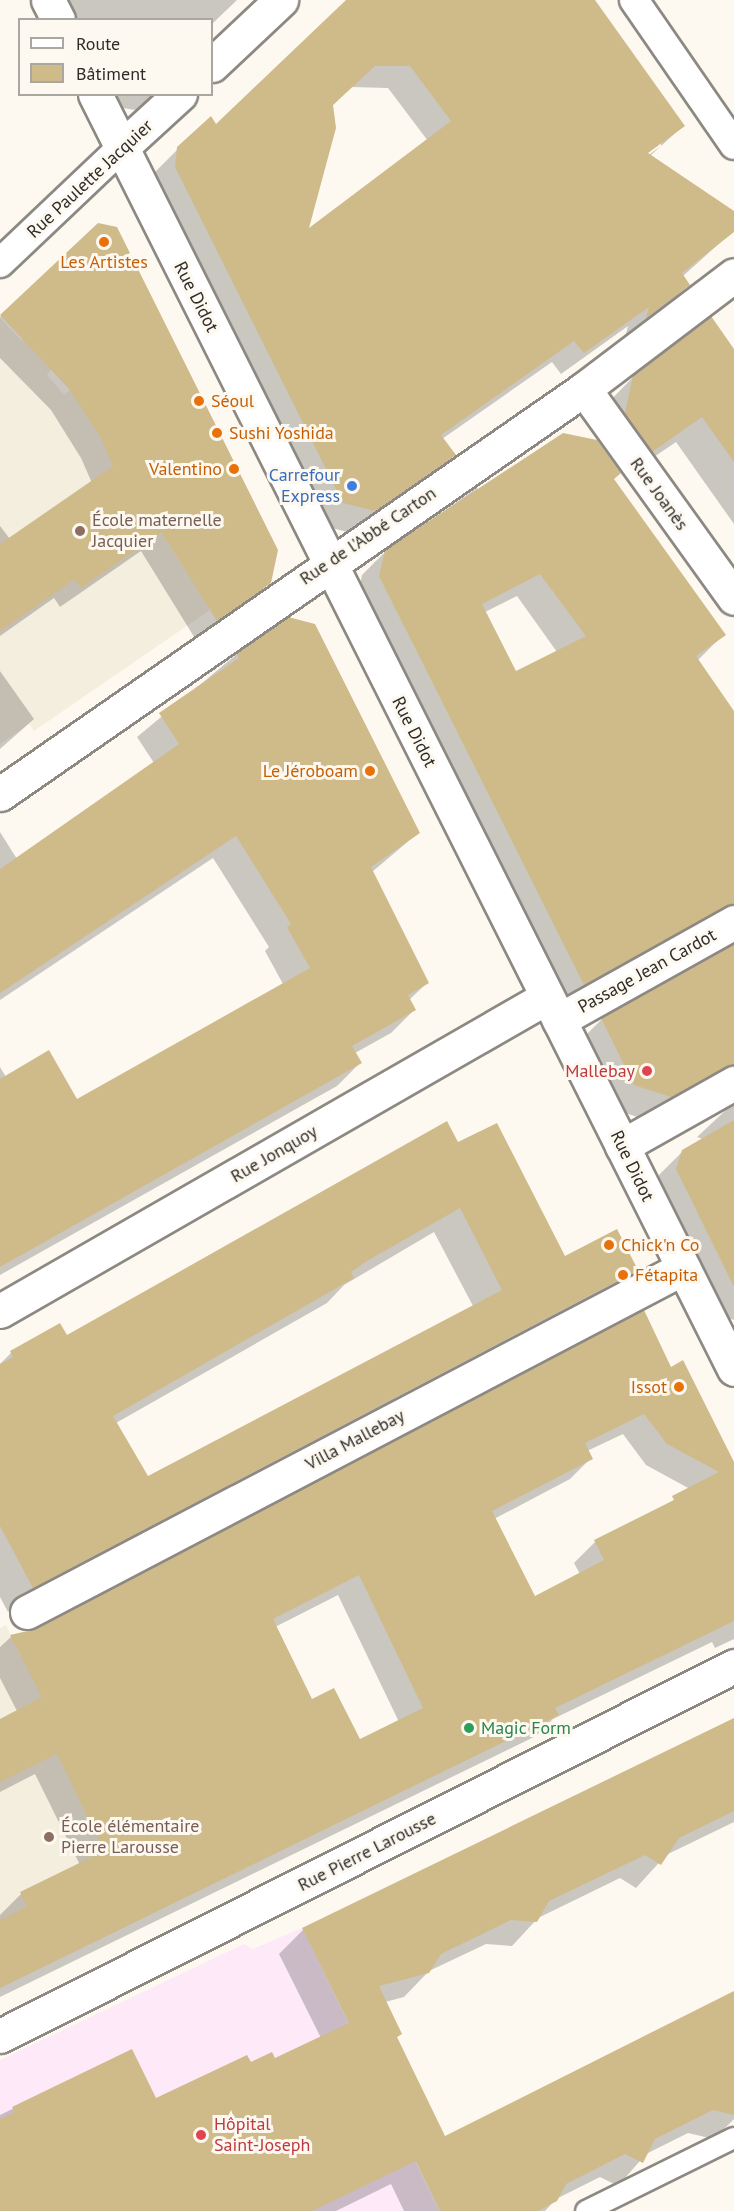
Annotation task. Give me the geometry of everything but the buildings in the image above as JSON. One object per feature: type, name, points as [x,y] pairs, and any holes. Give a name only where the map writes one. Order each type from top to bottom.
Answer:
[{"type":"street","points":[[48,0],[57,18]]},
{"type":"street","points":[[213,64],[281,0]]},
{"type":"street","points":[[634,0],[734,145]]},
{"type":"street","name":"Rue Didot","points":[[96,96],[683,1268],[726,1334],[734,1369]]},
{"type":"street","name":"Rue Paulette Jacquier","points":[[0,263],[178,96]]},
{"type":"street","name":"Rue de l'Abbé Carton","points":[[0,794],[330,562],[584,389],[734,275]]},
{"type":"street","name":"Rue Joanès","points":[[584,389],[734,598]]},
{"type":"street","name":"Passage Jean Cardot","points":[[553,1008],[734,921]]},
{"type":"street","name":"Rue Jonquoy","points":[[0,1311],[553,1008]]},
{"type":"street","points":[[622,1146],[734,1083]]},
{"type":"street","name":"Villa Mallebay","points":[[27,1612],[683,1268]]},
{"type":"street","name":"Rue Pierre Larousse","points":[[0,2036],[734,1666]]},
{"type":"lane","points":[[586,2211],[734,2138]]},
{"type":"shaded area","name":"École maternelle Jacquier","points":[[0,318],[22,341],[27,337],[53,366],[47,375],[64,395],[71,389],[210,610],[34,731],[29,724],[0,744]]},
{"type":"shaded area","name":"École élémentaire Pierre Larousse","points":[[6,1625],[21,1657],[49,1694],[57,1754],[139,1920],[0,1988],[0,1628]]},
{"type":"shaded area","name":"Hôpital Saint-Joseph","points":[[302,1928],[439,2211],[0,2211],[0,2060],[244,1944],[253,1949]]},
{"type":"place","name":"Les Artistes","points":[[104,242]]},
{"type":"place","name":"Séoul","points":[[199,401]]},
{"type":"place","name":"Sushi Yoshida","points":[[217,433]]},
{"type":"place","name":"Valentino","points":[[234,469]]},
{"type":"place","name":"Carrefour Express","points":[[352,486]]},
{"type":"place","name":"École maternelle Jacquier","points":[[80,531]]},
{"type":"place","name":"Le Jéroboam","points":[[370,771]]},
{"type":"place","name":"Mallebay","points":[[647,1071]]},
{"type":"place","name":"Chick'n Co","points":[[609,1245]]},
{"type":"place","name":"Fétapita","points":[[623,1275]]},
{"type":"place","name":"Issot","points":[[679,1387]]},
{"type":"place","name":"Magic Form","points":[[469,1728]]},
{"type":"place","name":"École élémentaire Pierre Larousse","points":[[49,1837]]},
{"type":"place","name":"Hôpital Saint-Joseph","points":[[201,2135]]}]
